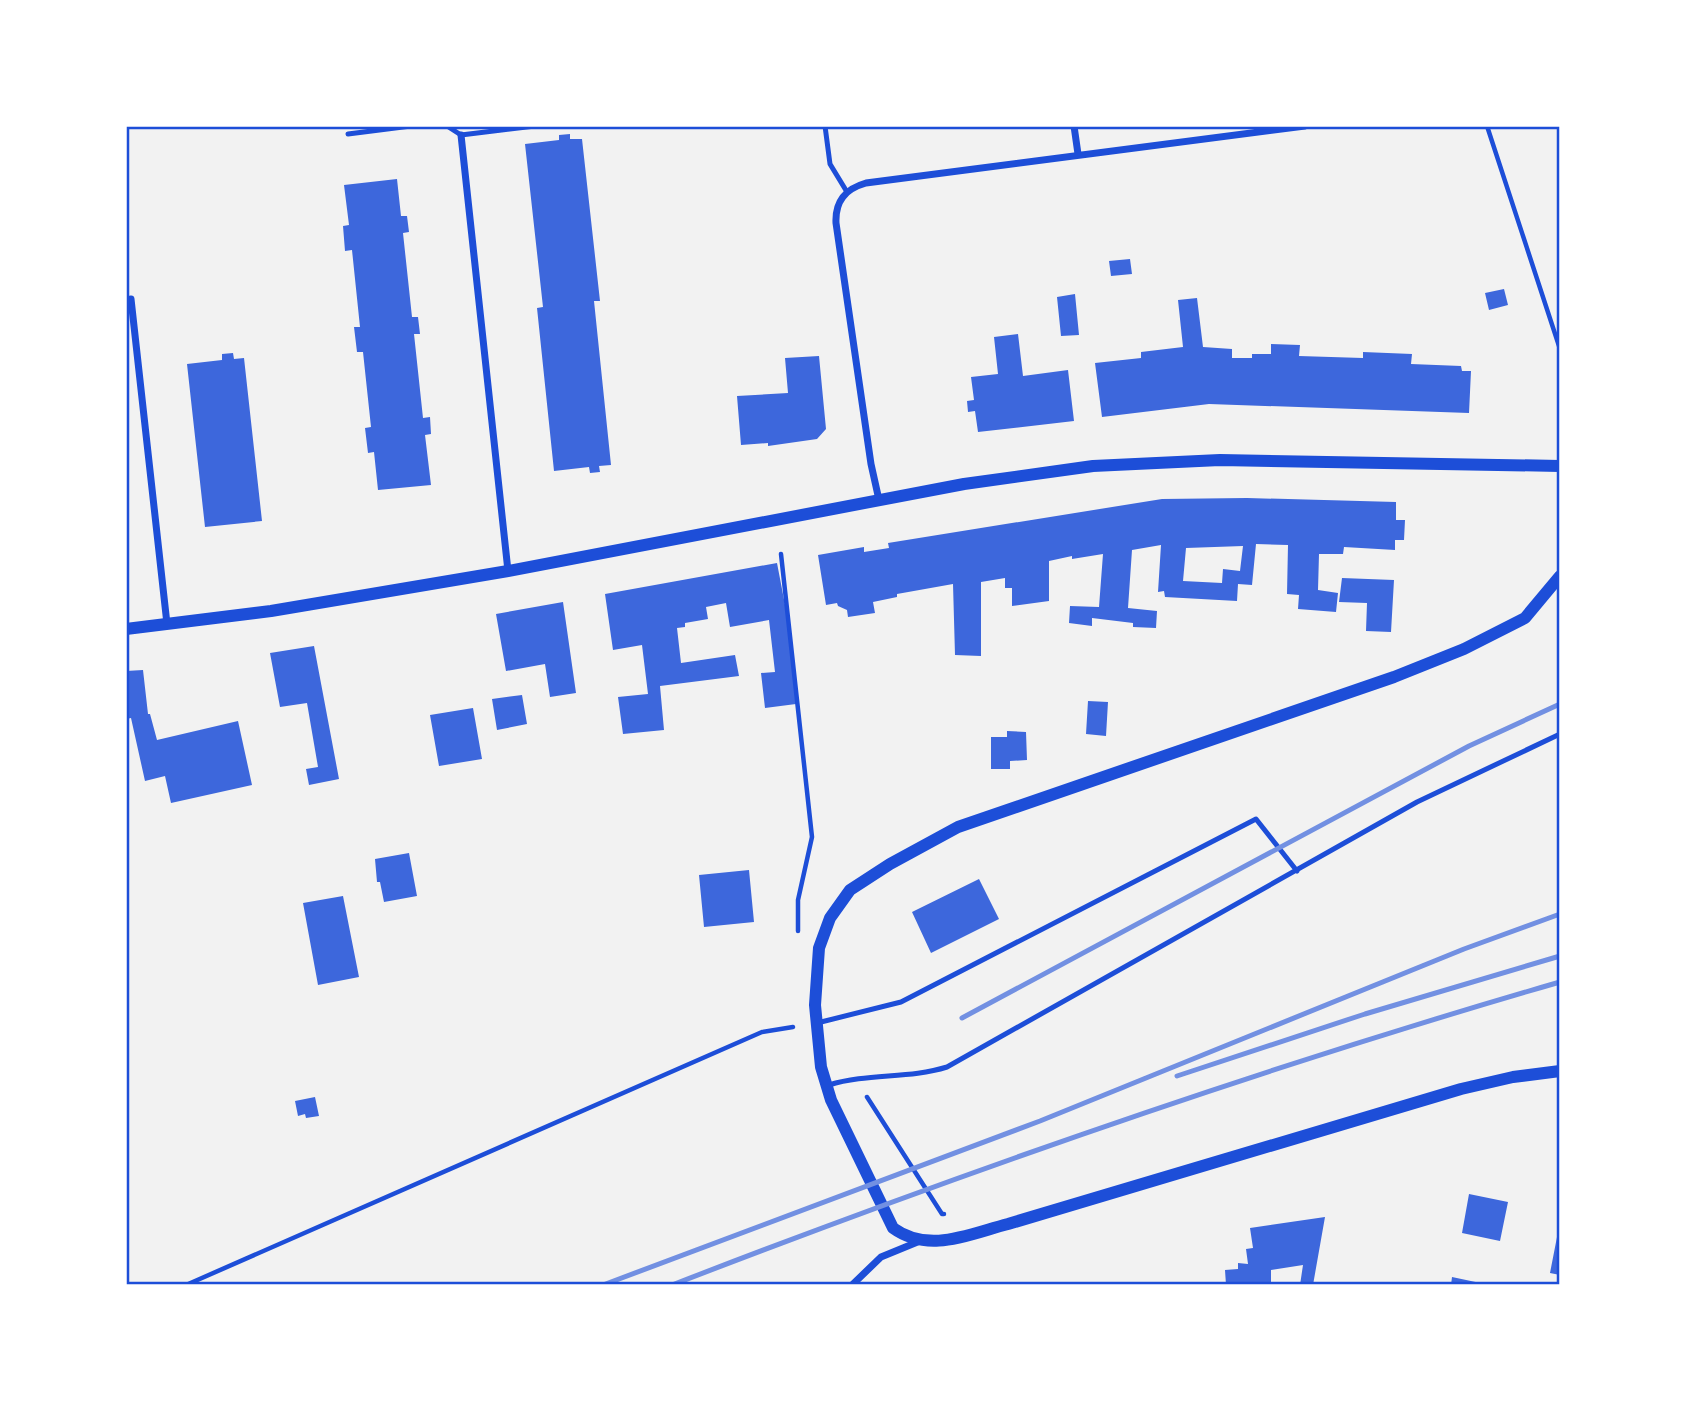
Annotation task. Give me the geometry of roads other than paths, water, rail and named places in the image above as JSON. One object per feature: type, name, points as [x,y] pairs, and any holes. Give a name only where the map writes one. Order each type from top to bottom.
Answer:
[{"type":"street","points":[[1074,126],[1077,155]]},
{"type":"street","points":[[879,500],[871,464],[836,223],[838,203],[847,192],[866,183],[1305,126]]},
{"type":"street","points":[[461,135],[508,571]]},
{"type":"street","points":[[131,299],[167,624]]},
{"type":"street","points":[[126,629],[271,611],[508,571],[964,484],[1093,466],[1220,460],[1560,466]]},
{"type":"street","points":[[1560,576],[1525,618],[1464,649],[1394,677],[958,827],[890,864],[850,890],[830,918],[819,948],[815,983],[821,1067],[826,1086],[893,1228],[906,1237],[921,1241],[944,1241],[1008,1224],[1461,1089],[1513,1077],[1560,1071]]},
{"type":"street","points":[[852,1285],[881,1257],[921,1241]]},
{"type":"lane","points":[[348,134],[411,126]]},
{"type":"lane","points":[[447,126],[461,135],[536,126]]},
{"type":"lane","points":[[825,126],[830,164],[847,192]]},
{"type":"lane","points":[[826,1086],[850,1078],[912,1074],[947,1067],[1417,802],[1560,734]]},
{"type":"lane","points":[[817,1023],[901,1002],[1256,819],[1297,871]]},
{"type":"railway","points":[[962,1018],[1469,746],[1560,704]]},
{"type":"railway","points":[[603,1285],[1040,1121],[1464,949],[1560,914]]},
{"type":"railway","points":[[1177,1076],[1365,1014],[1560,956]]},
{"type":"railway","points":[[672,1285],[1002,1162],[1224,1086],[1560,982]]}]
